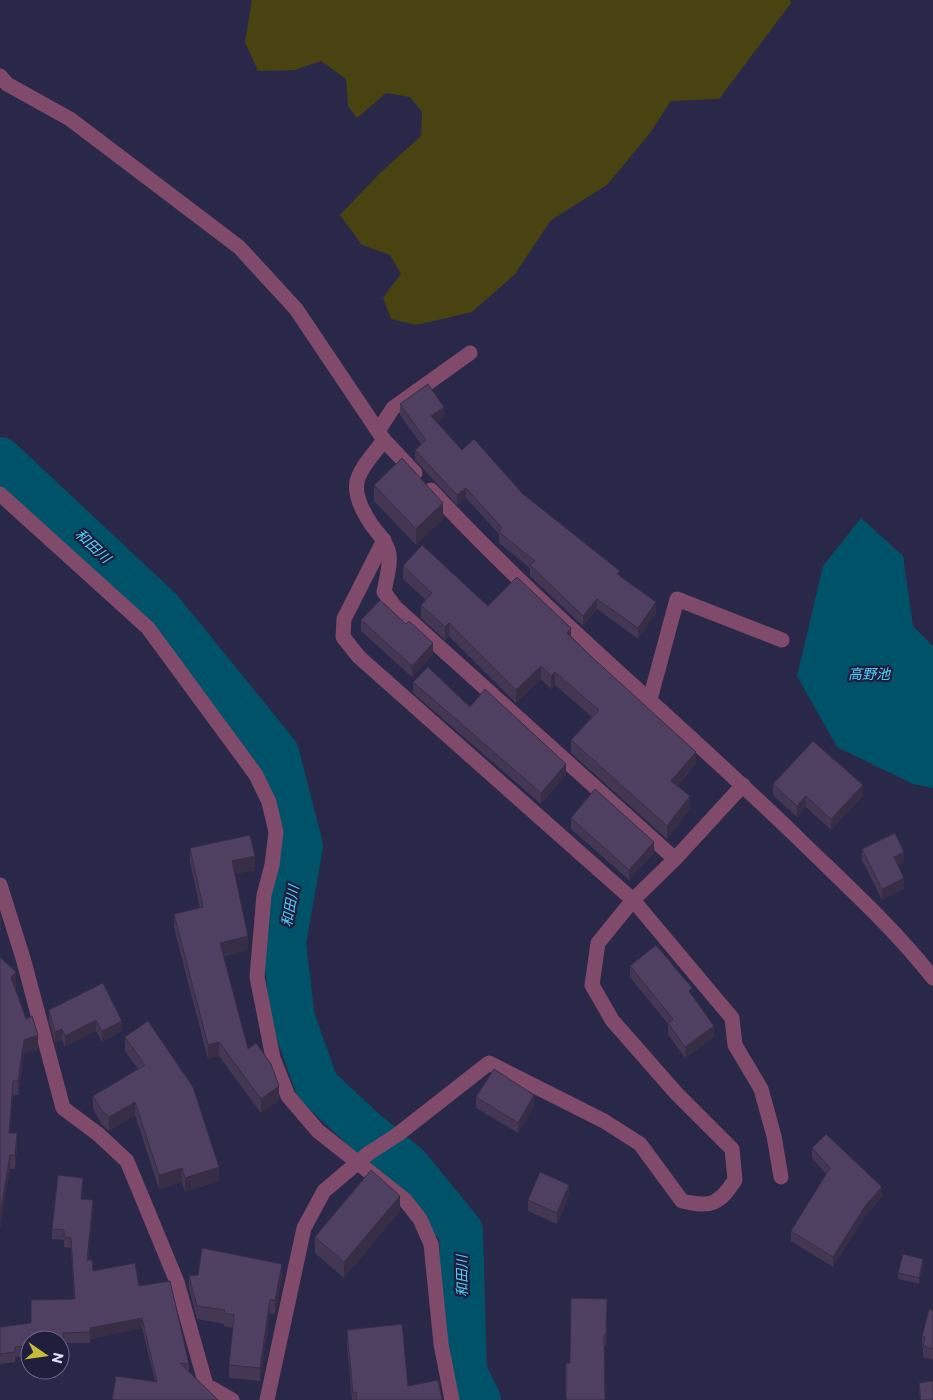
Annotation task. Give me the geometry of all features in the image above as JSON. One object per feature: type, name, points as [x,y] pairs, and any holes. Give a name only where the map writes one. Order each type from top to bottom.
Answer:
[{"type":"street","points":[[0,76],[7,84],[70,119],[239,248],[296,309],[381,436],[450,512],[649,702],[743,785],[904,941],[933,978]]},
{"type":"street","points":[[470,353],[393,408],[381,436],[358,475],[356,488],[358,503],[384,540],[389,552],[384,592],[395,607],[675,860]]},
{"type":"street","points":[[0,494],[148,628],[256,775],[269,802],[276,832],[272,865],[264,895],[257,977],[273,1058],[288,1096],[318,1131],[364,1158],[405,1200],[420,1219],[430,1244],[441,1344],[452,1400]]},
{"type":"street","points":[[384,540],[344,619],[343,637],[360,657],[633,900],[732,1018],[735,1045],[761,1089],[774,1136],[781,1177]]},
{"type":"street","points":[[649,702],[677,599],[782,640]]},
{"type":"street","points":[[267,1400],[304,1228],[324,1191],[364,1158],[397,1135],[489,1063],[604,1121],[640,1144],[682,1201],[701,1206],[722,1199],[735,1180],[732,1149],[676,1093],[612,1020],[592,985],[598,944],[633,900],[675,860],[743,785]]},
{"type":"street","points":[[0,885],[23,958],[63,1108],[98,1134],[127,1161],[177,1282],[206,1385],[232,1400]]},
{"type":"shaded area","points":[[252,0],[790,0],[791,3],[719,99],[671,101],[650,133],[607,185],[551,220],[515,274],[472,312],[416,325],[391,319],[383,298],[401,274],[390,255],[362,245],[340,215],[379,174],[421,136],[422,112],[410,97],[386,93],[357,118],[348,106],[346,79],[321,61],[295,70],[258,71],[245,42]]},
{"type":"water","name":"高野池","points":[[861,518],[903,556],[913,626],[933,646],[933,788],[913,784],[837,747],[797,676],[823,566]]},
{"type":"building","points":[[428,384],[444,407],[431,416],[462,450],[474,439],[523,494],[620,571],[617,574],[656,602],[638,628],[597,599],[583,616],[530,565],[535,561],[499,532],[502,528],[466,488],[457,495],[415,450],[426,440],[400,404]]},
{"type":"building","points":[[402,458],[443,503],[416,529],[374,485]]},
{"type":"building","points":[[422,545],[488,606],[517,577],[571,628],[567,633],[696,752],[671,781],[690,796],[667,826],[571,740],[599,710],[555,672],[551,676],[541,666],[516,690],[449,623],[445,627],[421,605],[432,593],[403,566]]},
{"type":"building","points":[[380,600],[406,624],[409,621],[433,643],[412,666],[361,620]]},
{"type":"building","points":[[428,667],[470,707],[485,689],[566,764],[541,793],[413,682]]},
{"type":"building","points":[[813,741],[863,785],[831,819],[806,796],[797,806],[773,784]]},
{"type":"building","points":[[595,789],[654,842],[629,870],[571,818]]},
{"type":"building","points":[[895,833],[904,852],[894,857],[904,878],[882,889],[862,849]]},
{"type":"building","points":[[250,835],[255,856],[232,861],[248,936],[220,943],[248,1049],[256,1043],[271,1064],[279,1086],[261,1099],[219,1042],[208,1045],[174,914],[203,907],[190,848]]},
{"type":"building","points":[[656,945],[692,988],[689,991],[714,1026],[685,1047],[668,1023],[673,1019],[630,966]]},
{"type":"building","points":[[0,957],[16,972],[11,977],[26,1019],[32,1016],[38,1035],[24,1040],[18,1081],[13,1081],[9,1133],[17,1133],[15,1155],[10,1155],[0,1215]]},
{"type":"building","points":[[103,983],[122,1021],[102,1031],[96,1020],[65,1036],[62,1029],[55,1032],[49,1010]]},
{"type":"building","points":[[148,1021],[193,1087],[219,1167],[185,1178],[182,1168],[159,1175],[135,1102],[109,1117],[102,1111],[93,1096],[145,1065],[125,1037]]},
{"type":"building","points":[[494,1069],[534,1095],[518,1123],[476,1097]]},
{"type":"building","points":[[826,1134],[882,1187],[865,1206],[833,1257],[791,1231],[830,1168],[812,1148]]},
{"type":"building","points":[[371,1170],[400,1196],[344,1262],[315,1237]]},
{"type":"building","points":[[540,1172],[569,1185],[557,1213],[528,1200]]},
{"type":"building","points":[[58,1175],[83,1178],[81,1199],[93,1200],[87,1260],[92,1260],[93,1271],[135,1263],[139,1286],[170,1281],[189,1364],[180,1363],[218,1400],[112,1400],[116,1376],[157,1382],[142,1318],[90,1328],[90,1332],[20,1330],[20,1347],[15,1347],[15,1352],[0,1354],[0,1327],[31,1323],[31,1300],[75,1299],[71,1238],[64,1237],[64,1230],[52,1229]]},
{"type":"building","points":[[202,1248],[282,1264],[275,1301],[270,1299],[260,1368],[229,1365],[234,1315],[224,1313],[225,1310],[197,1306],[189,1276],[198,1275]]},
{"type":"building","points":[[903,1254],[923,1259],[919,1278],[898,1273]]},
{"type":"building","points":[[571,1298],[607,1299],[606,1335],[604,1335],[605,1400],[566,1400],[566,1363],[570,1363]]},
{"type":"building","points":[[929,1309],[933,1310],[933,1349],[923,1346],[925,1337],[922,1337]]},
{"type":"building","points":[[402,1324],[408,1386],[438,1380],[442,1400],[357,1400],[356,1392],[353,1393],[347,1330]]},
{"type":"building","points":[[933,1381],[933,1400],[921,1400],[919,1383]]},
{"type":"waterway","name":"和田川","points":[[0,459],[161,610],[277,753],[301,846],[284,943],[293,1019],[317,1086],[364,1130],[407,1165],[461,1231],[465,1372],[479,1400]]}]
